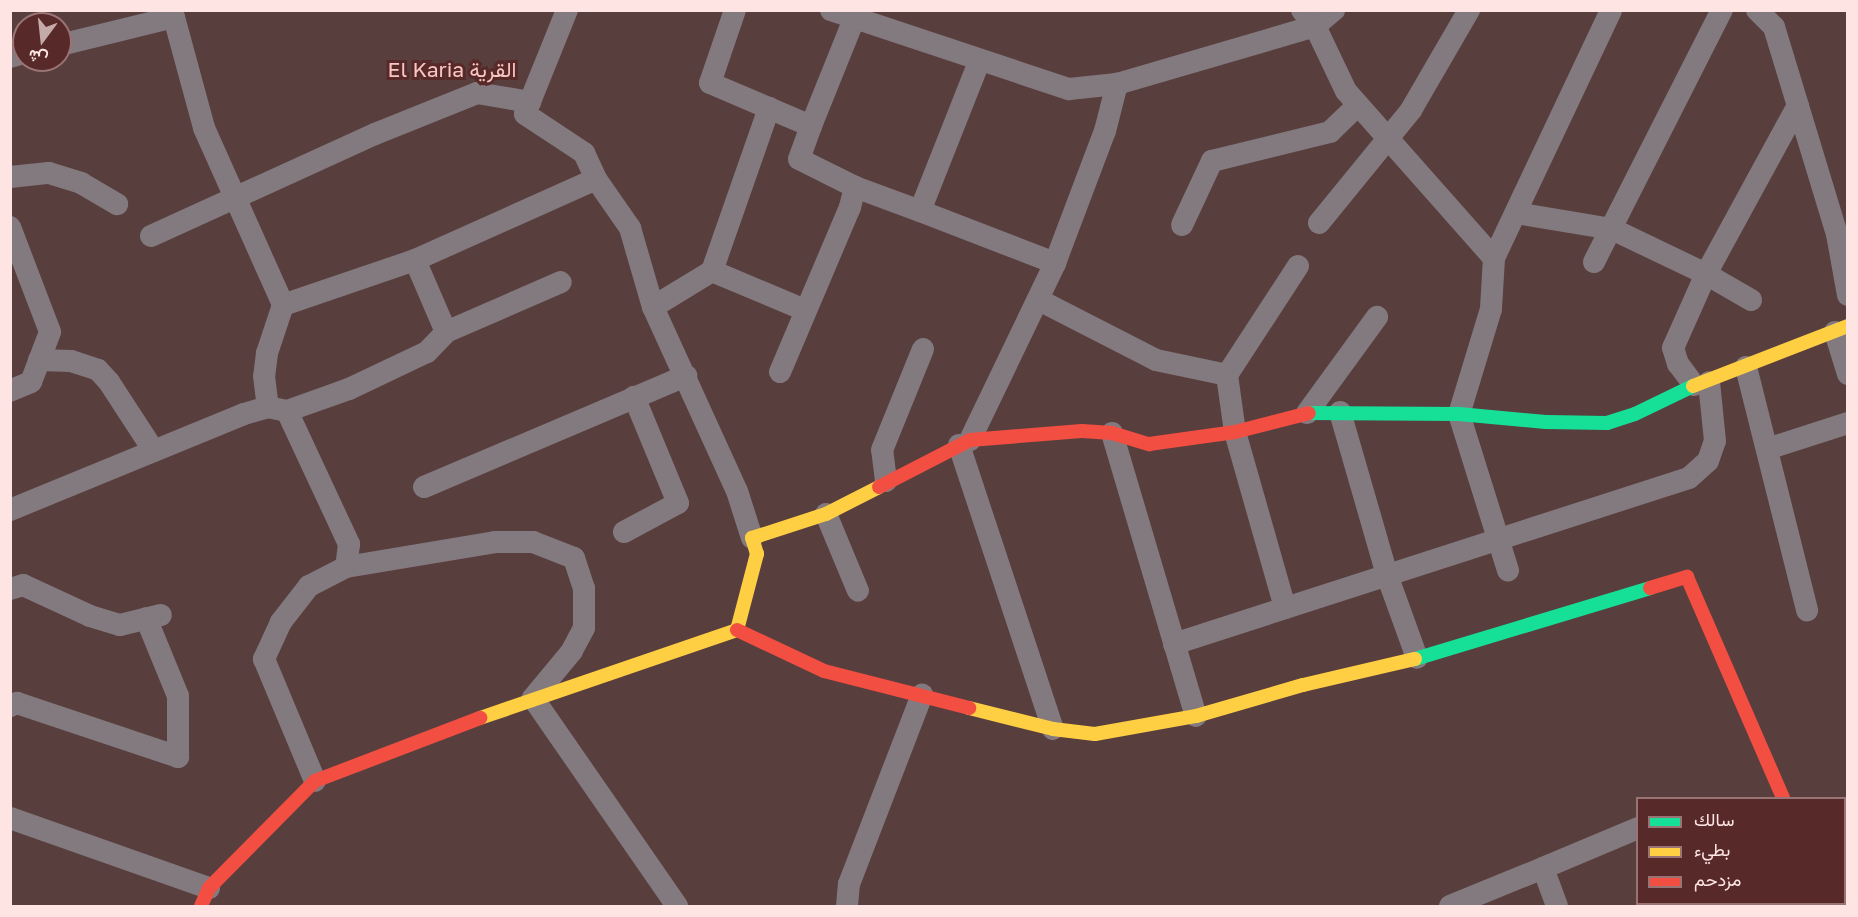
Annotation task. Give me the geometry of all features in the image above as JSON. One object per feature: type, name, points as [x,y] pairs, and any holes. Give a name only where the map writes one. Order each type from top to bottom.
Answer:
[{"type":"street","points":[[567,10],[525,114],[584,153],[596,179],[630,228],[653,306],[737,491],[757,554],[737,630]]},
{"type":"street","points":[[735,10],[710,83],[812,126]]},
{"type":"street","points":[[831,10],[980,62],[1069,89],[1117,84],[1334,10]]},
{"type":"street","points":[[1319,223],[1388,141],[1434,75],[1469,10]]},
{"type":"street","points":[[1508,570],[1459,414],[1491,309],[1494,258],[1611,10]]},
{"type":"street","points":[[1758,10],[1774,27],[1842,242],[1848,295]]},
{"type":"street","points":[[1594,262],[1719,11]]},
{"type":"street","points":[[72,42],[173,14],[204,128],[283,305],[267,353],[264,376],[277,409],[349,544],[346,567]]},
{"type":"street","points":[[1308,18],[1346,91],[1494,258]]},
{"type":"street","points":[[854,19],[799,159],[855,187],[1055,263]]},
{"type":"street","points":[[920,211],[980,62]]},
{"type":"street","points":[[1053,729],[964,442],[1039,300],[1055,263],[1105,131],[1117,84]]},
{"type":"street","points":[[151,236],[375,134],[477,93],[530,102]]},
{"type":"street","points":[[1182,225],[1212,162],[1330,132],[1358,105]]},
{"type":"street","points":[[1174,644],[1689,478],[1708,461],[1715,441],[1701,383],[1678,364],[1673,348],[1706,274],[1798,105]]},
{"type":"street","points":[[653,306],[712,270],[770,108]]},
{"type":"street","points":[[10,177],[49,173],[81,183],[117,204]]},
{"type":"street","points":[[283,305],[416,261],[596,179]]},
{"type":"street","points":[[780,372],[850,207],[855,187]]},
{"type":"street","points":[[1516,213],[1612,229],[1706,274],[1750,300]]},
{"type":"street","points":[[13,239],[50,332],[71,361]]},
{"type":"street","points":[[416,261],[446,332]]},
{"type":"street","points":[[1285,608],[1235,432],[1227,375],[1298,266]]},
{"type":"street","points":[[712,270],[806,310]]},
{"type":"street","points":[[10,510],[154,451],[277,409],[349,389],[427,352],[446,332],[561,282]]},
{"type":"street","points":[[1039,300],[1156,360],[1227,375]]},
{"type":"street","points":[[1307,413],[1377,317]]},
{"type":"street","points":[[752,538],[826,514],[964,442],[1082,431],[1112,433],[1149,444],[1235,432],[1307,413],[1340,412],[1459,414],[1576,424],[1607,423],[1635,414],[1701,383],[1841,329],[1848,374]]},
{"type":"street","points":[[10,391],[31,382],[50,332]]},
{"type":"street","points":[[886,481],[882,450],[923,349]]},
{"type":"street","points":[[39,360],[71,361],[98,370],[109,382],[154,451]]},
{"type":"street","points":[[1746,367],[1807,610]]},
{"type":"street","points":[[424,488],[686,376]]},
{"type":"street","points":[[624,532],[678,503],[634,397]]},
{"type":"street","points":[[1340,412],[1387,575],[1417,658]]},
{"type":"street","points":[[1767,449],[1848,423]]},
{"type":"street","points":[[1112,433],[1196,716]]},
{"type":"street","points":[[826,514],[858,591]]},
{"type":"street","points":[[315,781],[264,659],[281,622],[309,586],[346,567],[495,542],[533,542],[574,558],[584,588],[584,628],[572,651],[533,698]]},
{"type":"street","points":[[10,818],[205,897],[315,781],[533,698],[737,630],[824,670],[1053,729],[1095,734],[1196,716],[1303,685],[1417,658],[1687,577],[1783,797]]},
{"type":"street","points":[[10,589],[23,585],[90,616],[120,625],[154,616],[178,696],[178,757],[17,703],[10,706]]},
{"type":"street","points":[[847,906],[849,884],[922,695]]},
{"type":"street","points":[[533,698],[677,906]]},
{"type":"street","points":[[1450,906],[1636,829]]},
{"type":"street","points":[[1543,868],[1557,906]]},
{"type":"traffic: fast","points":[[1309,413],[1459,414],[1546,422],[1607,423],[1635,414],[1693,386]]},
{"type":"traffic: fast","points":[[1415,659],[1650,588]]},
{"type":"traffic: slow","points":[[1693,386],[1848,326]]},
{"type":"traffic: slow","points":[[480,718],[737,630],[757,554],[752,538],[826,514],[879,487]]},
{"type":"traffic: slow","points":[[969,708],[1053,729],[1095,734],[1196,716],[1303,685],[1415,659]]},
{"type":"traffic: jam","points":[[879,487],[970,440],[1082,431],[1112,433],[1149,444],[1235,432],[1309,413]]},
{"type":"traffic: jam","points":[[1650,588],[1687,577],[1783,797]]},
{"type":"traffic: jam","points":[[737,630],[824,671],[969,708]]},
{"type":"traffic: jam","points":[[201,906],[209,888],[315,781],[480,718]]},
{"type":"district","name":"El Karia القرية","points":[[452,69]]}]
